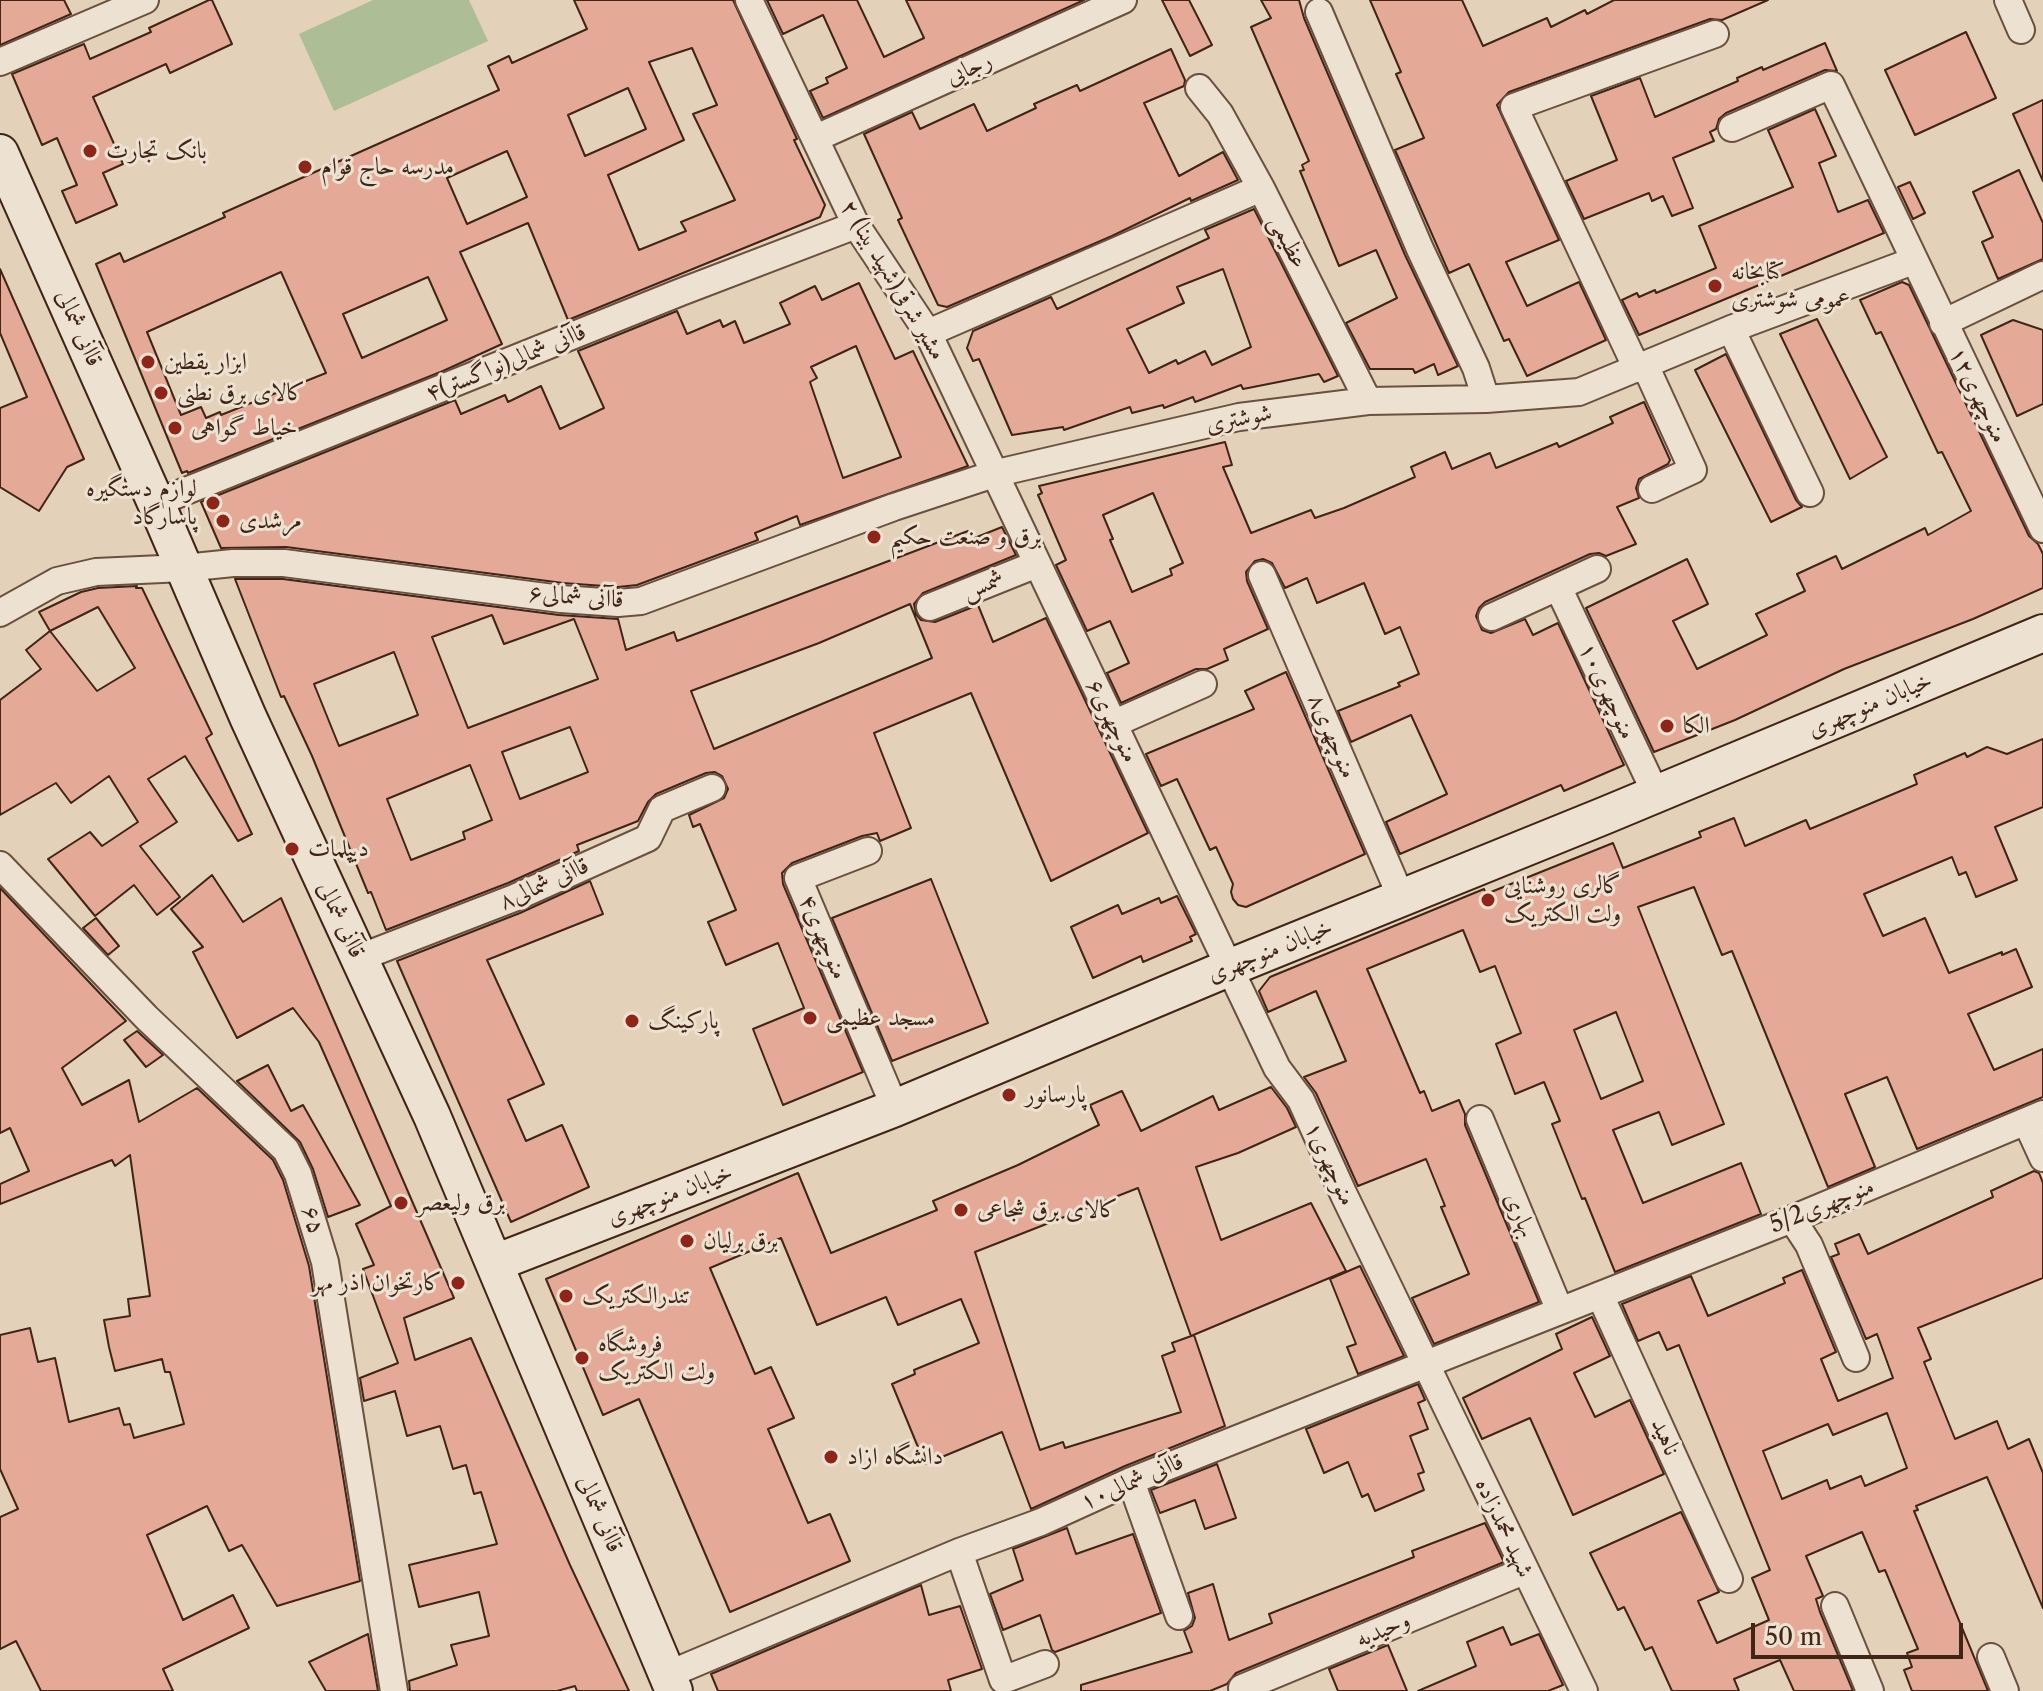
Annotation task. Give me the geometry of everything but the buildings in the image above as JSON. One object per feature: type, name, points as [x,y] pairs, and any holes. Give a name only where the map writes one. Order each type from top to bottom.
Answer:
[{"type":"street","points":[[0,62],[145,0]]},
{"type":"street","name":"۲ مشیر شرقی(شهید بینا)","points":[[749,0],[856,225],[928,333],[997,473]]},
{"type":"street","name":"رجایی","points":[[816,138],[1123,0]]},
{"type":"street","points":[[2008,0],[2021,30]]},
{"type":"street","points":[[1319,12],[1420,249],[1476,368],[1486,399]]},
{"type":"street","points":[[1652,489],[1693,470],[1514,107],[1715,34]]},
{"type":"street","name":"منوچهری۱۲","points":[[1732,128],[1831,85],[2043,529]]},
{"type":"street","name":"عظیمی","points":[[1199,88],[1220,114],[1261,188],[1368,401]]},
{"type":"street","name":"قاآنی شمالی","points":[[0,153],[248,717],[495,1263],[670,1683]]},
{"type":"street","points":[[928,333],[1261,188]]},
{"type":"street","name":"۴قاآنی شمالی(نواگستر)","points":[[156,503],[856,225]]},
{"type":"street","name":"شوشتری","points":[[997,473],[1239,417],[1368,401],[1486,399],[1579,392],[1731,329],[1913,261]]},
{"type":"street","points":[[1943,323],[2043,275]]},
{"type":"street","points":[[1731,329],[1810,493]]},
{"type":"street","name":"منوچهری۶","points":[[997,473],[1037,564],[1231,967]]},
{"type":"street","name":"قاآنی شمالی۶","points":[[0,613],[57,581],[96,572],[233,563],[284,563],[561,599],[618,603],[641,601],[894,507],[997,473]]},
{"type":"street","name":"شمس","points":[[930,607],[1037,564]]},
{"type":"street","points":[[1492,617],[1597,569]]},
{"type":"street","name":"منوچهری۸","points":[[1262,575],[1401,897]]},
{"type":"street","name":"منوچهری۱۰","points":[[1558,587],[1656,794]]},
{"type":"street","name":"خیابان منوچهری","points":[[495,1263],[895,1108],[2043,633]]},
{"type":"street","points":[[1113,724],[1203,684]]},
{"type":"street","name":"قاآنی شمالی۸","points":[[359,958],[514,898],[648,838],[662,809],[712,788]]},
{"type":"street","name":"منوچهری۴","points":[[868,851],[798,878],[895,1108]]},
{"type":"street","name":"۶۵","points":[[0,865],[146,1017],[286,1150],[298,1174],[325,1262],[394,1691]]},
{"type":"street","name":"منوچهری۱","points":[[1231,967],[1277,1068],[1301,1100],[1427,1363]]},
{"type":"street","points":[[2035,1118],[2043,1158]]},
{"type":"street","name":"5/2منوچهری","points":[[1600,1295],[2035,1118]]},
{"type":"street","name":"بهاری","points":[[1480,1119],[1560,1311]]},
{"type":"street","points":[[1792,1219],[1809,1245],[1856,1358]]},
{"type":"street","name":"قاآنی شمالی۱۰","points":[[670,1683],[959,1552],[1041,1522],[1131,1481],[1600,1295]]},
{"type":"street","name":"ناهید","points":[[1600,1295],[1729,1579]]},
{"type":"street","name":"شهید محمدزاده","points":[[1427,1363],[1584,1691]]},
{"type":"street","points":[[1131,1481],[1179,1616]]},
{"type":"street","points":[[959,1552],[1003,1680],[1045,1664]]},
{"type":"street","name":"وحیدیه","points":[[1242,1688],[1524,1571]]},
{"type":"street","points":[[1835,1606],[1870,1691]]},
{"type":"street","points":[[1991,1657],[2005,1691]]},
{"type":"green space","points":[[373,0],[469,0],[488,41],[334,111],[299,34]]},
{"type":"place","name":"بانک تجارت","points":[[90,151]]},
{"type":"place","name":"مدرسه حاج قوام","points":[[305,167]]},
{"type":"place","name":"کتابخانه عمومی شوشتری","points":[[1715,286]]},
{"type":"place","name":"ابزار یقطین","points":[[148,362]]},
{"type":"place","name":"کالای برق نطنی","points":[[161,393]]},
{"type":"place","name":"خیاط گواهی","points":[[175,428]]},
{"type":"place","name":"لوازم دستگیره پاسارگاد","points":[[213,503]]},
{"type":"place","name":"مرشدی","points":[[223,521]]},
{"type":"place","name":"برق و صنعت حکیم","points":[[874,537]]},
{"type":"place","name":"الکا","points":[[1667,726]]},
{"type":"place","name":"دیپلمات","points":[[292,849]]},
{"type":"place","name":"گالری روشنایی ولت الکتریک","points":[[1488,900]]},
{"type":"place","name":"مسجد عظیمی","points":[[810,1018]]},
{"type":"place","name":"پارکینگ","points":[[632,1021]]},
{"type":"place","name":"پارسانور","points":[[1009,1095]]},
{"type":"place","name":"برق ولیعصر","points":[[401,1203]]},
{"type":"place","name":"کالای برق شجاعی","points":[[961,1210]]},
{"type":"place","name":"برق برلیان","points":[[687,1241]]},
{"type":"place","name":"کارتخوان اذر مهر","points":[[458,1283]]},
{"type":"place","name":"تندرالکتریک","points":[[566,1296]]},
{"type":"place","name":"فروشگاه ولت الکتریک","points":[[582,1358]]},
{"type":"place","name":"دانشگاه ازاد","points":[[831,1457]]}]
